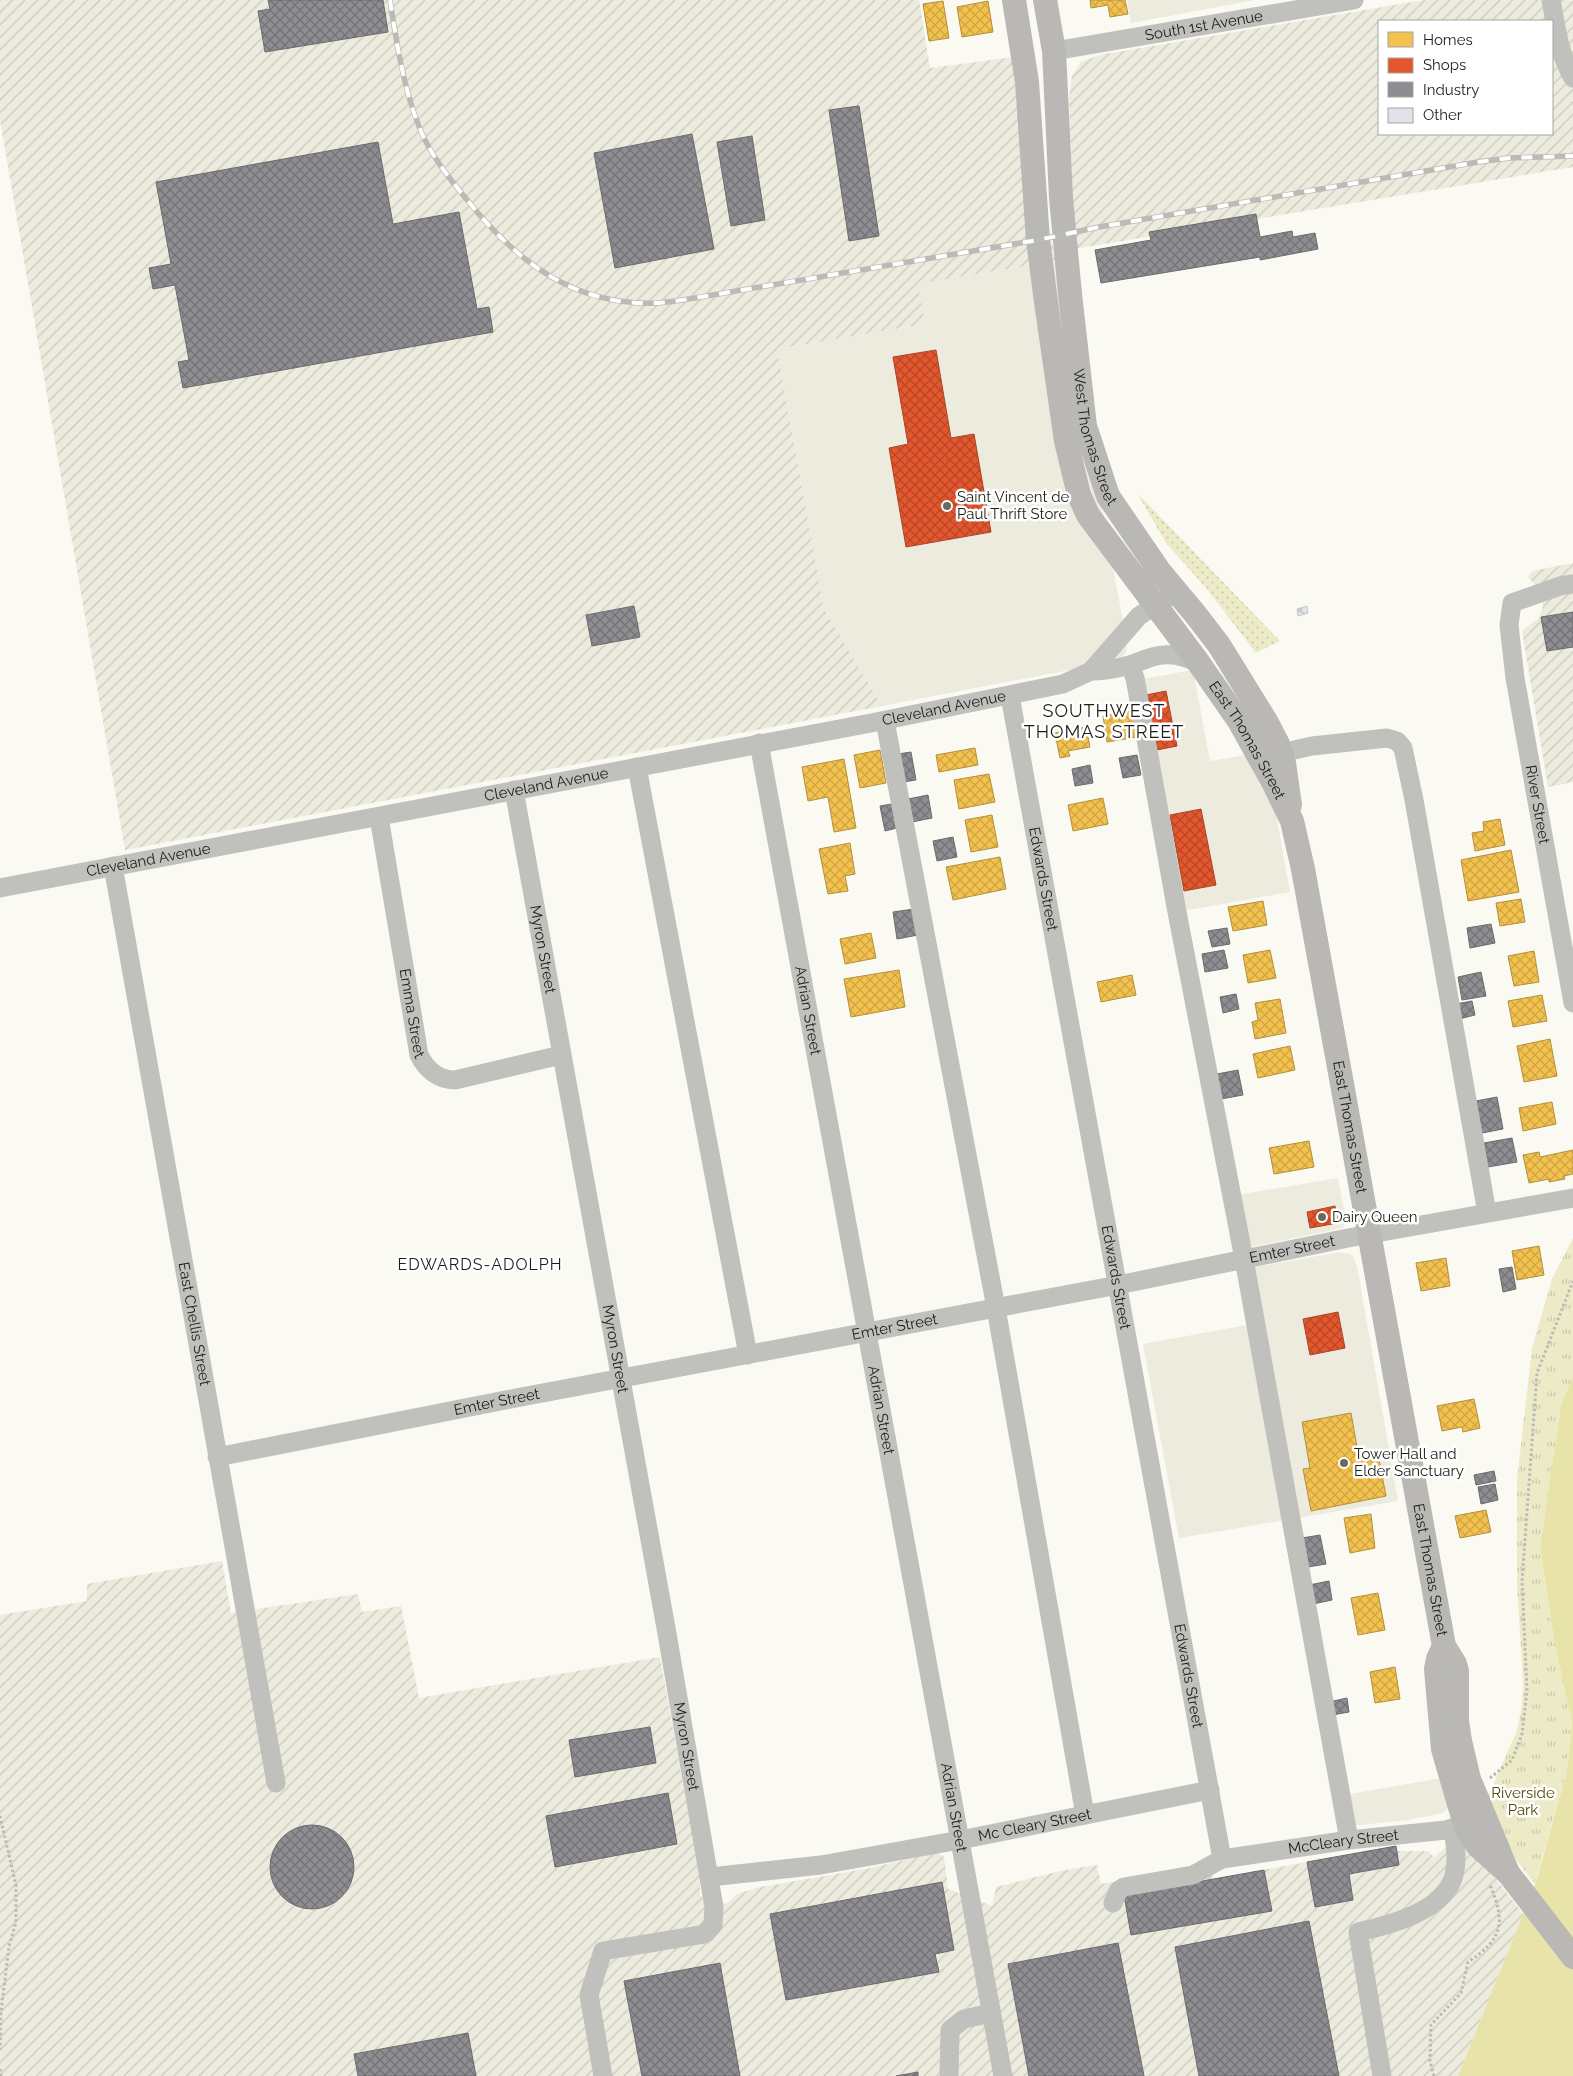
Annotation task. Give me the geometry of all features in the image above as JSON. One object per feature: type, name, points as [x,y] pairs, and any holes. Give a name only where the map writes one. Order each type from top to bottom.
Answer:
[{"type":"main road","name":"West Thomas Street","points":[[1014,0],[1027,82],[1038,240],[1066,441],[1080,495],[1088,515],[1198,662]]},
{"type":"main road","points":[[1020,0],[1032,45],[1036,50],[1054,52]]},
{"type":"main road","name":"West Thomas Street","points":[[1045,0],[1054,52],[1061,198],[1084,426],[1108,496],[1160,572],[1211,634],[1240,677],[1266,721],[1281,753],[1286,772],[1292,821]]},
{"type":"main road","name":"East Thomas Street","points":[[1198,662],[1239,721],[1292,821],[1303,869],[1444,1646],[1457,1671],[1457,1721],[1460,1741],[1469,1779],[1498,1876]]},
{"type":"main road","name":"East Thomas Street","points":[[1444,1646],[1436,1669],[1441,1737],[1458,1826],[1475,1842],[1498,1876]]},
{"type":"main road","points":[[1498,1876],[1573,1956]]},
{"type":"street","name":"South 1st Avenue","points":[[1054,52],[1354,0]]},
{"type":"street","points":[[1551,0],[1558,40],[1566,66],[1573,78]]},
{"type":"street","name":"River Street","points":[[1573,584],[1560,586],[1512,604],[1508,625],[1573,1003]]},
{"type":"street","name":"Cleveland Avenue","points":[[1091,671],[1139,616],[1176,592]]},
{"type":"street","name":"Cleveland Avenue","points":[[0,888],[1010,696],[1062,684],[1091,671],[1102,671],[1130,665],[1155,656],[1172,655],[1198,662]]},
{"type":"street","points":[[1130,665],[1135,678],[1177,912],[1244,1259],[1349,1840]]},
{"type":"street","name":"Edwards Street","points":[[1010,696],[1222,1859]]},
{"type":"street","points":[[885,721],[996,1308],[1085,1815]]},
{"type":"street","points":[[1281,753],[1312,746],[1387,738],[1397,741],[1403,748],[1488,1213]]},
{"type":"street","name":"Adrian Street","points":[[759,743],[1003,2076]]},
{"type":"street","points":[[637,767],[748,1355]]},
{"type":"street","name":"Myron Street","points":[[514,790],[710,1877],[714,1908],[713,1925],[705,1934],[603,1951],[589,1995],[603,2076]]},
{"type":"street","name":"Emma Street","points":[[379,817],[419,1055],[423,1064],[440,1077],[455,1080],[561,1055]]},
{"type":"street","name":"East Chellis Street","points":[[113,866],[276,1783]]},
{"type":"street","name":"Emter Street","points":[[217,1457],[1118,1285],[1369,1234],[1573,1198]]},
{"type":"street","name":"Mc Cleary Street","points":[[710,1877],[821,1865],[960,1840],[1210,1790]]},
{"type":"street","points":[[1382,2076],[1358,1932],[1388,1925],[1410,1917],[1431,1903],[1448,1888],[1454,1876],[1457,1860],[1458,1826]]},
{"type":"street","name":"McCleary Street","points":[[1222,1859],[1458,1826]]},
{"type":"street","points":[[1113,1903],[1116,1894],[1124,1887],[1193,1875],[1222,1859]]},
{"type":"street","points":[[949,2076],[950,2030],[964,2019],[991,2014]]},
{"type":"path","points":[[1485,1781],[1512,1760],[1522,1734],[1526,1691],[1522,1581],[1537,1373],[1573,1281]]},
{"type":"path","points":[[0,1816],[16,1886],[16,1922],[8,1947],[1,2011],[0,2049]]},
{"type":"path","points":[[1434,2076],[1430,2061],[1432,2025],[1461,1993],[1468,1962],[1492,1944],[1499,1929],[1498,1876]]},
{"type":"path","points":[[0,2069],[1,2076]]},
{"type":"shaded area","points":[[0,0],[919,0],[930,68],[1014,57],[1056,261],[918,284],[925,324],[777,349],[824,609],[882,706],[125,850],[0,120]]},
{"type":"shaded area","points":[[1127,0],[1255,0],[1131,23]]},
{"type":"shaded area","points":[[1424,0],[1573,0],[1573,167],[1074,249],[1069,97],[1072,76],[1081,62],[1099,55]]},
{"type":"shaded area","points":[[1056,261],[1127,643],[1126,652],[1122,657],[1111,662],[882,706],[824,609],[777,349],[925,324],[917,284]]},
{"type":"shaded area","points":[[1573,563],[1573,782],[1548,787],[1522,631],[1539,618],[1543,606],[1540,590],[1528,577],[1532,571]]},
{"type":"shaded area","points":[[1193,670],[1210,761],[1265,752],[1290,892],[1183,911],[1142,679]]},
{"type":"shaded area","points":[[1338,1178],[1346,1221],[1343,1228],[1246,1248],[1237,1195]]},
{"type":"shaded area","points":[[1340,1252],[1352,1255],[1357,1266],[1398,1501],[1179,1538],[1143,1344],[1259,1323],[1250,1268]]},
{"type":"shaded area","points":[[1573,1375],[1573,2076],[1458,2076],[1537,1879],[1567,1770],[1572,1723],[1554,1640],[1540,1547],[1561,1405]]},
{"type":"shaded area","points":[[222,1561],[231,1613],[358,1594],[362,1612],[401,1606],[419,1698],[660,1657],[700,1878],[700,1896],[726,1904],[737,1894],[760,1887],[865,1869],[937,1853],[944,1857],[948,1889],[992,1906],[996,1887],[1060,1871],[1097,1865],[1101,1884],[1210,1862],[1213,1879],[1396,1846],[1397,1851],[1428,1851],[1434,1857],[1445,1848],[1464,1846],[1480,1858],[1523,1914],[1458,2076],[0,2076],[0,1615],[87,1601],[87,1584]]},
{"type":"shaded area","points":[[1442,1778],[1449,1807],[1443,1813],[1407,1820],[1350,1826],[1345,1795]]},
{"type":"green space","points":[[1137,493],[1280,641],[1256,653],[1206,588],[1166,543]]},
{"type":"green space","name":"Riverside Park","points":[[1573,1238],[1573,1375],[1561,1405],[1540,1547],[1554,1640],[1572,1723],[1567,1770],[1535,1884],[1513,1856],[1485,1803],[1517,1731],[1522,1706],[1523,1682],[1517,1582],[1517,1480],[1532,1348],[1552,1279]]},
{"type":"building: Homes","points":[[1090,0],[1125,0],[1128,14],[1110,17],[1108,5],[1091,8]]},
{"type":"building: Homes","points":[[943,1],[949,38],[929,41],[923,4]]},
{"type":"building: Homes","points":[[988,1],[993,32],[962,37],[957,7]]},
{"type":"building: Homes","points":[[1132,711],[1137,737],[1107,742],[1103,716]]},
{"type":"building: Homes","points":[[1086,727],[1090,747],[1068,751],[1070,756],[1060,758],[1055,733]]},
{"type":"building: Homes","points":[[975,748],[978,765],[939,772],[936,755]]},
{"type":"building: Homes","points":[[880,750],[886,783],[860,788],[854,755]]},
{"type":"building: Homes","points":[[844,759],[856,828],[834,832],[828,797],[808,801],[802,767]]},
{"type":"building: Homes","points":[[989,774],[995,802],[959,809],[954,780]]},
{"type":"building: Homes","points":[[1103,798],[1108,824],[1073,831],[1068,805]]},
{"type":"building: Homes","points":[[992,815],[998,847],[971,852],[965,820]]},
{"type":"building: Homes","points":[[1500,819],[1505,845],[1475,851],[1472,833],[1484,831],[1483,822]]},
{"type":"building: Homes","points":[[850,843],[855,874],[845,876],[848,891],[828,894],[819,849]]},
{"type":"building: Homes","points":[[1511,850],[1519,892],[1468,901],[1461,860]]},
{"type":"building: Homes","points":[[1000,857],[1006,889],[953,900],[946,867]]},
{"type":"building: Homes","points":[[1521,899],[1525,922],[1500,926],[1496,903]]},
{"type":"building: Homes","points":[[1263,901],[1267,925],[1233,931],[1228,907]]},
{"type":"building: Homes","points":[[871,933],[876,958],[845,964],[840,939]]},
{"type":"building: Homes","points":[[1270,950],[1276,978],[1248,983],[1243,955]]},
{"type":"building: Homes","points":[[1534,951],[1539,982],[1514,986],[1508,956]]},
{"type":"building: Homes","points":[[899,970],[905,1007],[851,1017],[844,979]]},
{"type":"building: Homes","points":[[1132,975],[1136,995],[1101,1002],[1097,982]]},
{"type":"building: Homes","points":[[1542,995],[1547,1021],[1513,1027],[1508,1001]]},
{"type":"building: Homes","points":[[1280,999],[1286,1033],[1255,1039],[1252,1022],[1258,1020],[1255,1003]]},
{"type":"building: Homes","points":[[1550,1039],[1557,1076],[1524,1082],[1517,1046]]},
{"type":"building: Homes","points":[[1290,1046],[1295,1070],[1258,1078],[1253,1054]]},
{"type":"building: Homes","points":[[1552,1102],[1556,1124],[1523,1131],[1519,1108]]},
{"type":"building: Homes","points":[[1309,1141],[1314,1167],[1274,1174],[1269,1148]]},
{"type":"building: Homes","points":[[1573,1150],[1573,1174],[1564,1176],[1565,1179],[1549,1182],[1549,1179],[1529,1183],[1523,1155],[1539,1152],[1540,1157]]},
{"type":"building: Homes","points":[[1539,1246],[1544,1275],[1517,1280],[1512,1251]]},
{"type":"building: Homes","points":[[1446,1258],[1450,1286],[1421,1291],[1416,1263]]},
{"type":"building: Homes","points":[[1474,1399],[1480,1428],[1463,1432],[1462,1427],[1442,1431],[1437,1406]]},
{"type":"building: Homes","name":"Tower Hall and Elder Sanctuary","points":[[1351,1413],[1359,1458],[1378,1454],[1386,1496],[1311,1511],[1303,1469],[1310,1468],[1302,1422]]},
{"type":"building: Homes","points":[[1486,1510],[1491,1532],[1460,1538],[1455,1516]]},
{"type":"building: Homes","points":[[1371,1514],[1375,1548],[1350,1553],[1344,1518]]},
{"type":"building: Homes","points":[[1378,1593],[1385,1630],[1358,1635],[1351,1598]]},
{"type":"building: Homes","points":[[1395,1667],[1400,1699],[1375,1703],[1370,1672]]},
{"type":"building: Shops","points":[[936,350],[951,438],[974,434],[991,532],[906,547],[889,448],[908,444],[893,357]]},
{"type":"building: Shops","points":[[1166,691],[1177,746],[1157,750],[1146,695]]},
{"type":"building: Shops","points":[[1201,809],[1216,885],[1184,891],[1170,815]]},
{"type":"building: Shops","name":"Dairy Queen","points":[[1335,1206],[1338,1223],[1310,1228],[1307,1212]]},
{"type":"building: Shops","points":[[1338,1312],[1345,1348],[1310,1355],[1303,1319]]},
{"type":"building: Industry","points":[[268,0],[383,0],[388,32],[265,52],[258,11],[270,9]]},
{"type":"building: Industry","points":[[859,106],[879,236],[849,241],[829,110]]},
{"type":"building: Industry","points":[[692,134],[714,249],[615,268],[594,153]]},
{"type":"building: Industry","points":[[752,136],[765,220],[731,226],[717,142]]},
{"type":"building: Industry","points":[[378,142],[393,224],[459,212],[477,309],[489,307],[493,332],[183,388],[178,362],[189,360],[175,285],[153,289],[149,268],[171,264],[156,182]]},
{"type":"building: Industry","points":[[1256,214],[1260,237],[1292,231],[1293,237],[1315,233],[1318,249],[1260,260],[1260,257],[1101,283],[1095,250],[1151,240],[1149,232]]},
{"type":"building: Industry","points":[[634,606],[640,637],[592,646],[586,615]]},
{"type":"building: Industry","points":[[1573,612],[1573,647],[1547,651],[1541,617]]},
{"type":"building: Industry","points":[[911,752],[916,780],[903,782],[898,754]]},
{"type":"building: Industry","points":[[1137,755],[1141,775],[1123,778],[1119,758]]},
{"type":"building: Industry","points":[[1090,765],[1093,783],[1075,786],[1072,769]]},
{"type":"building: Industry","points":[[928,795],[932,818],[912,822],[908,799]]},
{"type":"building: Industry","points":[[897,803],[901,827],[885,831],[880,806]]},
{"type":"building: Industry","points":[[953,837],[957,857],[937,861],[933,841]]},
{"type":"building: Industry","points":[[914,909],[918,935],[897,939],[893,912]]},
{"type":"building: Industry","points":[[1491,924],[1495,943],[1470,948],[1467,928]]},
{"type":"building: Industry","points":[[1227,928],[1230,944],[1212,947],[1208,931]]},
{"type":"building: Industry","points":[[1224,950],[1228,968],[1205,972],[1202,954]]},
{"type":"building: Industry","points":[[1481,972],[1486,996],[1462,1000],[1458,977]]},
{"type":"building: Industry","points":[[1236,994],[1239,1009],[1223,1013],[1220,997]]},
{"type":"building: Industry","points":[[1472,1001],[1475,1015],[1459,1019],[1456,1004]]},
{"type":"building: Industry","points":[[1238,1070],[1243,1095],[1221,1099],[1217,1074]]},
{"type":"building: Industry","points":[[1497,1097],[1503,1129],[1482,1133],[1476,1101]]},
{"type":"building: Industry","points":[[1512,1138],[1517,1162],[1488,1167],[1484,1143]]},
{"type":"building: Industry","points":[[1512,1267],[1516,1289],[1503,1292],[1499,1269]]},
{"type":"building: Industry","points":[[1494,1471],[1496,1481],[1476,1485],[1474,1475]]},
{"type":"building: Industry","points":[[1495,1484],[1498,1500],[1481,1504],[1478,1487]]},
{"type":"building: Industry","points":[[1320,1535],[1326,1564],[1308,1567],[1302,1538]]},
{"type":"building: Industry","points":[[1329,1581],[1332,1600],[1313,1604],[1309,1585]]},
{"type":"building: Industry","points":[[1347,1698],[1349,1712],[1332,1715],[1329,1702]]},
{"type":"building: Industry","points":[[650,1727],[656,1763],[575,1777],[569,1740]]},
{"type":"building: Industry","points":[[668,1793],[677,1844],[555,1867],[546,1816]]},
{"type":"building: Industry","points":[[312,1825],[328,1828],[347,1844],[351,1851],[354,1867],[351,1883],[335,1902],[328,1906],[312,1909],[296,1906],[277,1890],[273,1883],[270,1867],[273,1851],[289,1832],[296,1828]]},
{"type":"building: Industry","points":[[1396,1846],[1399,1865],[1349,1874],[1353,1900],[1315,1907],[1307,1862]]},
{"type":"building: Industry","points":[[1264,1870],[1272,1911],[1131,1935],[1124,1895]]},
{"type":"building: Industry","points":[[942,1882],[954,1950],[935,1954],[939,1972],[786,2000],[770,1914]]},
{"type":"building: Industry","points":[[1309,1921],[1339,2076],[1199,2076],[1175,1947]]},
{"type":"building: Industry","points":[[1118,1943],[1144,2076],[1029,2076],[1008,1964]]},
{"type":"building: Industry","points":[[720,1963],[740,2076],[642,2076],[624,1981]]},
{"type":"building: Industry","points":[[468,2033],[476,2076],[358,2076],[354,2054]]},
{"type":"building: Industry","points":[[918,2072],[918,2076],[896,2076]]},
{"type":"building: Other","points":[[1307,606],[1308,613],[1298,616],[1297,609]]},
{"type":"railway","points":[[390,0],[401,65],[414,114],[430,149],[454,184],[507,244],[528,261],[550,276],[574,288],[600,297],[627,302],[657,303],[695,298],[1038,240],[1099,227],[1478,162],[1509,158],[1573,156]]},
{"type":"place","name":"Saint Vincent de Paul Thrift Store","points":[[947,506]]},
{"type":"place","name":"Dairy Queen","points":[[1322,1217]]},
{"type":"place","name":"Tower Hall and Elder Sanctuary","points":[[1344,1463]]},
{"type":"district","name":"SOUTHWEST THOMAS STREET","points":[[1104,721]]},
{"type":"district","name":"EDWARDS-ADOLPH","points":[[480,1264]]}]
